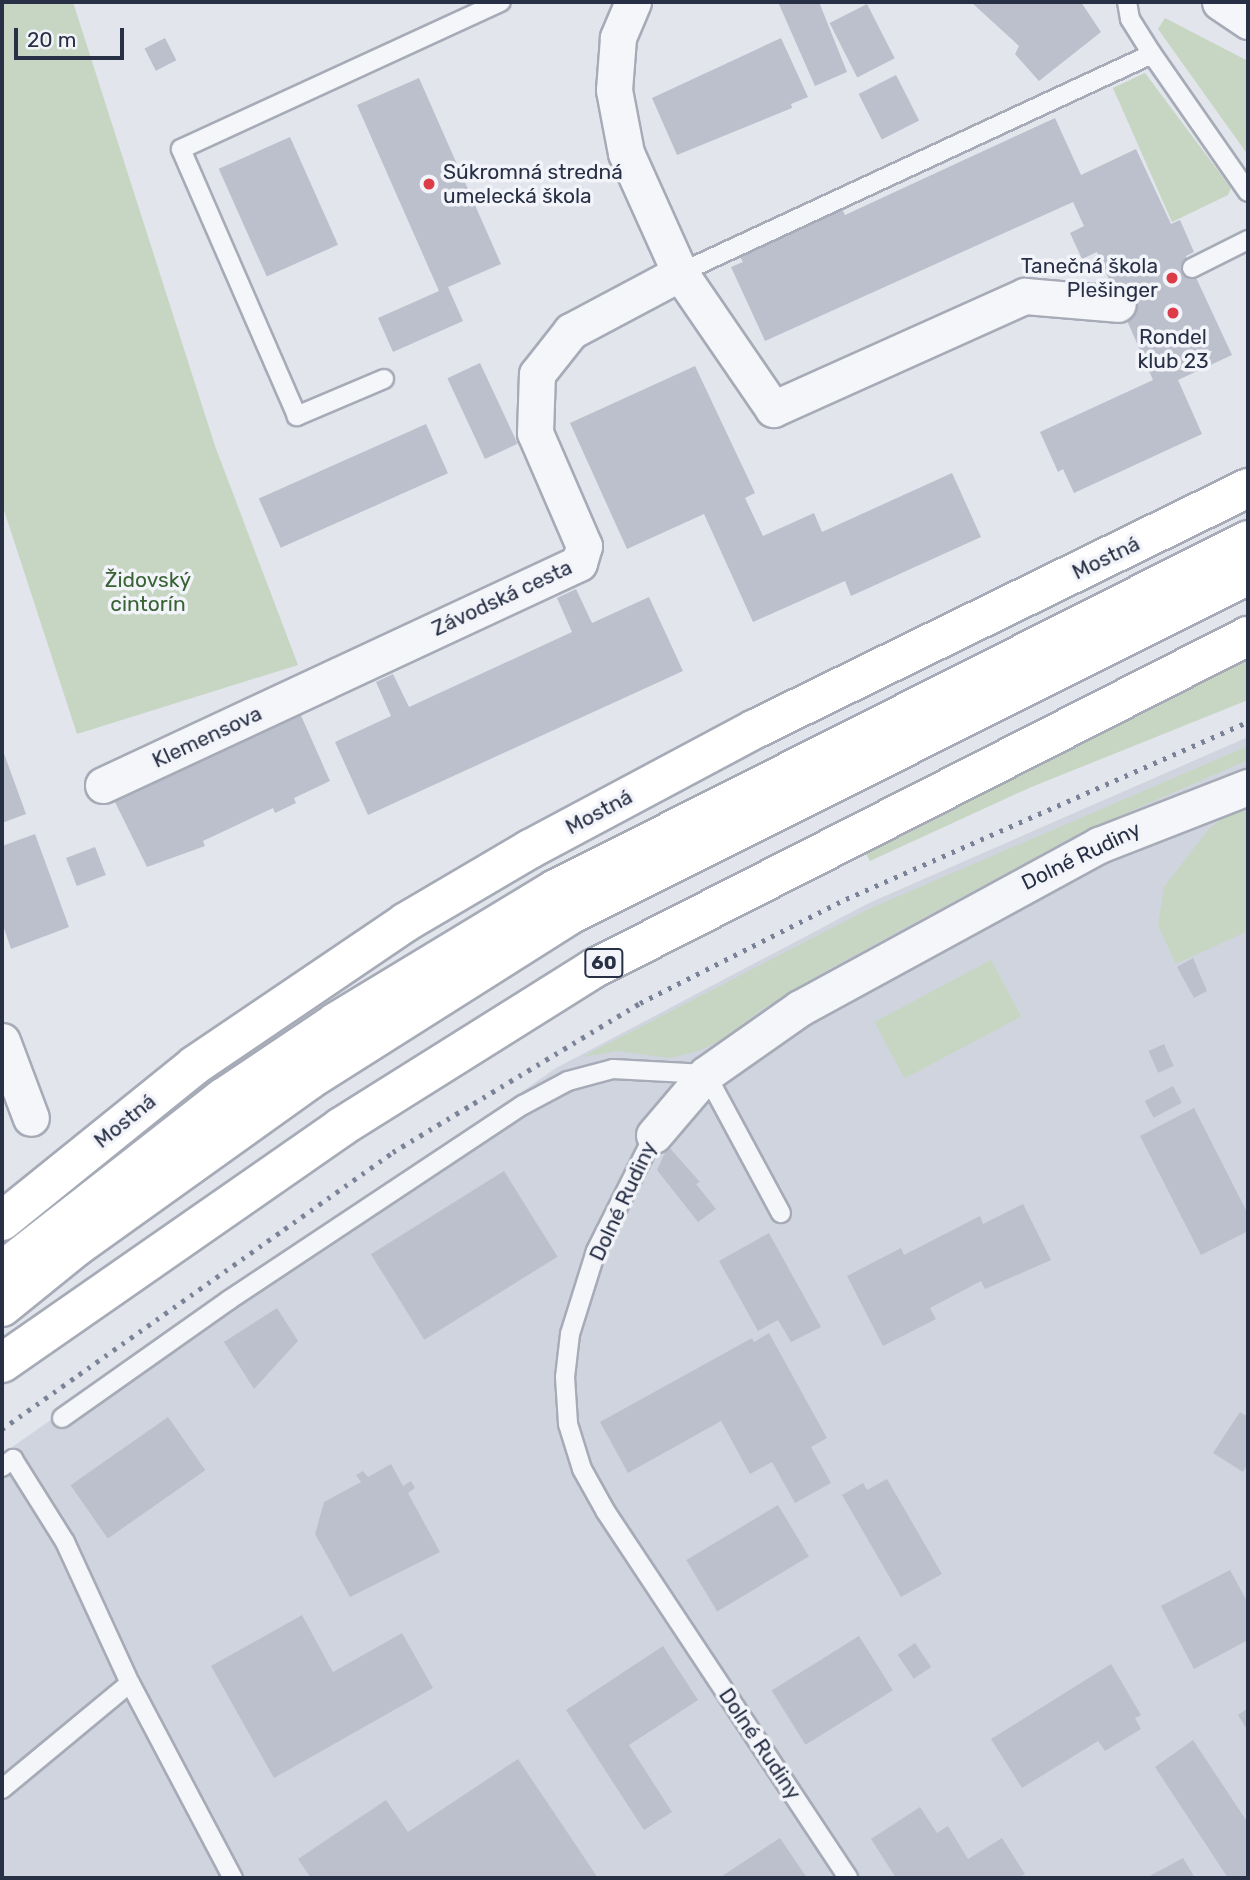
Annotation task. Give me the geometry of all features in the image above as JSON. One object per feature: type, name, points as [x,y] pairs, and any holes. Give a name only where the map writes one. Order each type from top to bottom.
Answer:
[{"type":"main road","name":"Mostná","points":[[2,1221],[195,1065],[307,985],[418,915],[755,729],[1248,488]]},
{"type":"main road","points":[[2,1307],[76,1247],[309,1080],[568,916],[1122,620],[1248,540]]},
{"type":"main road","points":[[2,1271],[223,1098],[337,1022],[554,890],[1122,620],[1248,575]]},
{"type":"main road","name":"60","points":[[2,1363],[341,1128],[593,969],[1248,636]]},
{"type":"street","points":[[633,2],[618,38],[614,90],[626,153],[680,273],[773,409],[1026,296],[1118,304]]},
{"type":"street","points":[[1220,2],[1248,21]]},
{"type":"street","name":"Závodská cesta","points":[[312,688],[579,563],[584,546],[535,433],[537,374],[570,331],[680,273]]},
{"type":"street","name":"Klemensova","points":[[103,785],[312,688]]},
{"type":"street","name":"Dolné Rudiny","points":[[654,1135],[706,1074],[800,1008],[951,922],[1099,845],[1248,787]]},
{"type":"street","points":[[2,1041],[31,1118]]},
{"type":"lane","points":[[384,379],[297,416],[181,149],[501,2]]},
{"type":"lane","points":[[1127,2],[1130,19],[1152,54],[1248,192]]},
{"type":"lane","points":[[680,273],[1152,54]]},
{"type":"lane","points":[[1192,268],[1248,240]]},
{"type":"lane","points":[[62,1418],[252,1285],[523,1105],[568,1081],[612,1069],[706,1074],[781,1213]]},
{"type":"lane","name":"Dolné Rudiny","points":[[654,1135],[596,1251],[570,1334],[565,1377],[568,1424],[582,1469],[606,1512],[848,1878]]},
{"type":"lane","points":[[2,1467],[13,1459],[65,1542],[130,1683],[233,1878]]},
{"type":"lane","points":[[2,1788],[130,1683]]},
{"type":"shaded area","points":[[1248,737],[1248,1878],[2,1878],[2,1454],[556,1068],[869,903]]},
{"type":"green space","name":"Židovský cintorín","points":[[2,2],[73,2],[215,446],[298,665],[77,734],[2,504]]},
{"type":"green space","points":[[1165,18],[1248,61],[1248,155],[1158,29]]},
{"type":"green space","points":[[1145,73],[1231,188],[1228,195],[1172,222],[1113,88]]},
{"type":"green space","points":[[1248,660],[1248,700],[1029,788],[870,861],[865,852]]},
{"type":"green space","points":[[1248,746],[1248,760],[1078,834],[829,969],[761,1010],[724,1039],[698,1051],[670,1058],[617,1051],[582,1057],[869,909]]},
{"type":"green space","points":[[1248,803],[1248,931],[1176,964],[1158,925],[1164,887],[1208,830],[1237,806]]},
{"type":"green space","points":[[991,960],[1021,1017],[904,1078],[874,1022]]},
{"type":"building","points":[[778,2],[819,2],[847,72],[815,86]]},
{"type":"building","points":[[971,2],[1081,2],[1101,32],[1039,81],[1015,54],[1019,46]]},
{"type":"building","points":[[867,4],[895,58],[857,77],[830,23]]},
{"type":"building","points":[[165,38],[176,60],[156,71],[145,48]]},
{"type":"building","points":[[781,38],[808,97],[791,104],[792,108],[677,155],[652,98]]},
{"type":"building","points":[[896,75],[919,120],[882,140],[859,94]]},
{"type":"building","name":"Súkromná stredná umelecká škola","points":[[419,78],[501,264],[448,287],[463,321],[393,352],[378,318],[439,291],[357,105]]},
{"type":"building","points":[[1055,118],[1081,175],[1136,149],[1171,224],[1180,220],[1194,252],[1186,256],[1232,355],[1178,380],[1202,434],[1074,493],[1063,469],[1058,472],[1040,432],[1153,380],[1097,252],[1082,259],[1070,233],[1084,226],[1073,202],[765,341],[731,267],[743,262],[738,253],[839,202],[845,215]]},
{"type":"building","points":[[290,137],[338,245],[267,277],[219,169]]},
{"type":"building","points":[[480,363],[518,444],[485,459],[447,378]]},
{"type":"building","points":[[695,366],[755,493],[745,498],[763,536],[814,513],[822,532],[952,473],[981,537],[851,596],[845,581],[753,622],[704,514],[627,549],[570,423]]},
{"type":"building","points":[[426,424],[448,473],[281,548],[259,498]]},
{"type":"building","points":[[576,589],[592,623],[649,597],[683,671],[368,815],[335,742],[391,716],[376,682],[393,674],[409,707],[572,632],[557,598]]},
{"type":"building","points":[[299,711],[330,781],[294,798],[296,803],[275,813],[273,808],[203,841],[205,846],[147,867],[113,798]]},
{"type":"building","points":[[2,748],[26,814],[2,823]]},
{"type":"building","points":[[35,834],[69,927],[11,949],[2,922],[2,846]]},
{"type":"building","points":[[95,847],[106,875],[77,886],[66,858]]},
{"type":"building","points":[[1193,958],[1207,991],[1194,998],[1177,967]]},
{"type":"building","points":[[1164,1044],[1174,1066],[1158,1073],[1148,1051]]},
{"type":"building","points":[[1173,1086],[1182,1103],[1154,1118],[1145,1101]]},
{"type":"building","points":[[1194,1108],[1248,1214],[1248,1231],[1201,1255],[1140,1136]]},
{"type":"building","points":[[668,1146],[700,1182],[696,1184],[716,1209],[698,1222],[657,1170]]},
{"type":"building","points":[[504,1171],[558,1257],[424,1340],[371,1254]]},
{"type":"building","points":[[1023,1204],[1051,1260],[985,1289],[981,1281],[930,1308],[936,1319],[883,1346],[847,1276],[901,1248],[904,1255],[980,1216],[983,1224]]},
{"type":"building","points":[[769,1233],[821,1327],[791,1342],[778,1320],[758,1331],[719,1261]]},
{"type":"building","points":[[277,1308],[298,1341],[254,1389],[224,1342]]},
{"type":"building","points":[[769,1333],[827,1438],[811,1447],[831,1483],[795,1503],[772,1462],[750,1474],[721,1421],[628,1473],[600,1422],[752,1338],[754,1342]]},
{"type":"building","points":[[1240,1412],[1248,1417],[1248,1464],[1243,1472],[1213,1453]]},
{"type":"building","points":[[168,1417],[205,1470],[108,1539],[71,1485]]},
{"type":"building","points":[[391,1464],[403,1486],[411,1481],[415,1488],[408,1493],[440,1552],[350,1597],[315,1534],[324,1502],[361,1482],[356,1475],[363,1471],[368,1477]]},
{"type":"building","points":[[887,1479],[942,1574],[901,1597],[842,1495],[863,1483],[867,1490]]},
{"type":"building","points":[[778,1505],[809,1556],[717,1612],[686,1560]]},
{"type":"building","points":[[1230,1570],[1248,1603],[1248,1640],[1194,1669],[1161,1606]]},
{"type":"building","points":[[302,1615],[333,1672],[402,1633],[433,1688],[274,1778],[211,1666]]},
{"type":"building","points":[[859,1636],[893,1690],[806,1745],[772,1691]]},
{"type":"building","points":[[915,1643],[931,1667],[914,1679],[898,1655]]},
{"type":"building","points":[[663,1646],[698,1700],[629,1745],[672,1812],[644,1830],[566,1710]]},
{"type":"building","points":[[1111,1664],[1141,1715],[1135,1718],[1141,1729],[1105,1751],[1098,1741],[1022,1788],[991,1739]]},
{"type":"building","points":[[1248,1708],[1248,1731],[1238,1715]]},
{"type":"building","points":[[1193,1740],[1248,1823],[1248,1878],[1228,1878],[1155,1767]]},
{"type":"building","points":[[518,1759],[598,1878],[311,1878],[298,1859],[386,1800],[408,1832]]},
{"type":"building","points":[[920,1807],[937,1833],[948,1826],[968,1859],[1002,1838],[1025,1874],[1018,1878],[896,1878],[871,1839]]},
{"type":"building","points":[[780,1838],[807,1878],[719,1878]]},
{"type":"building","points":[[1183,1858],[1195,1878],[1146,1878]]},
{"type":"railway","points":[[2,1429],[393,1152],[640,1003],[846,899],[1248,722]]},
{"type":"place","name":"Súkromná stredná umelecká škola","points":[[429,184]]},
{"type":"place","name":"Tanečná škola Plešinger","points":[[1172,278]]},
{"type":"place","name":"Rondel klub 23","points":[[1173,313]]}]
